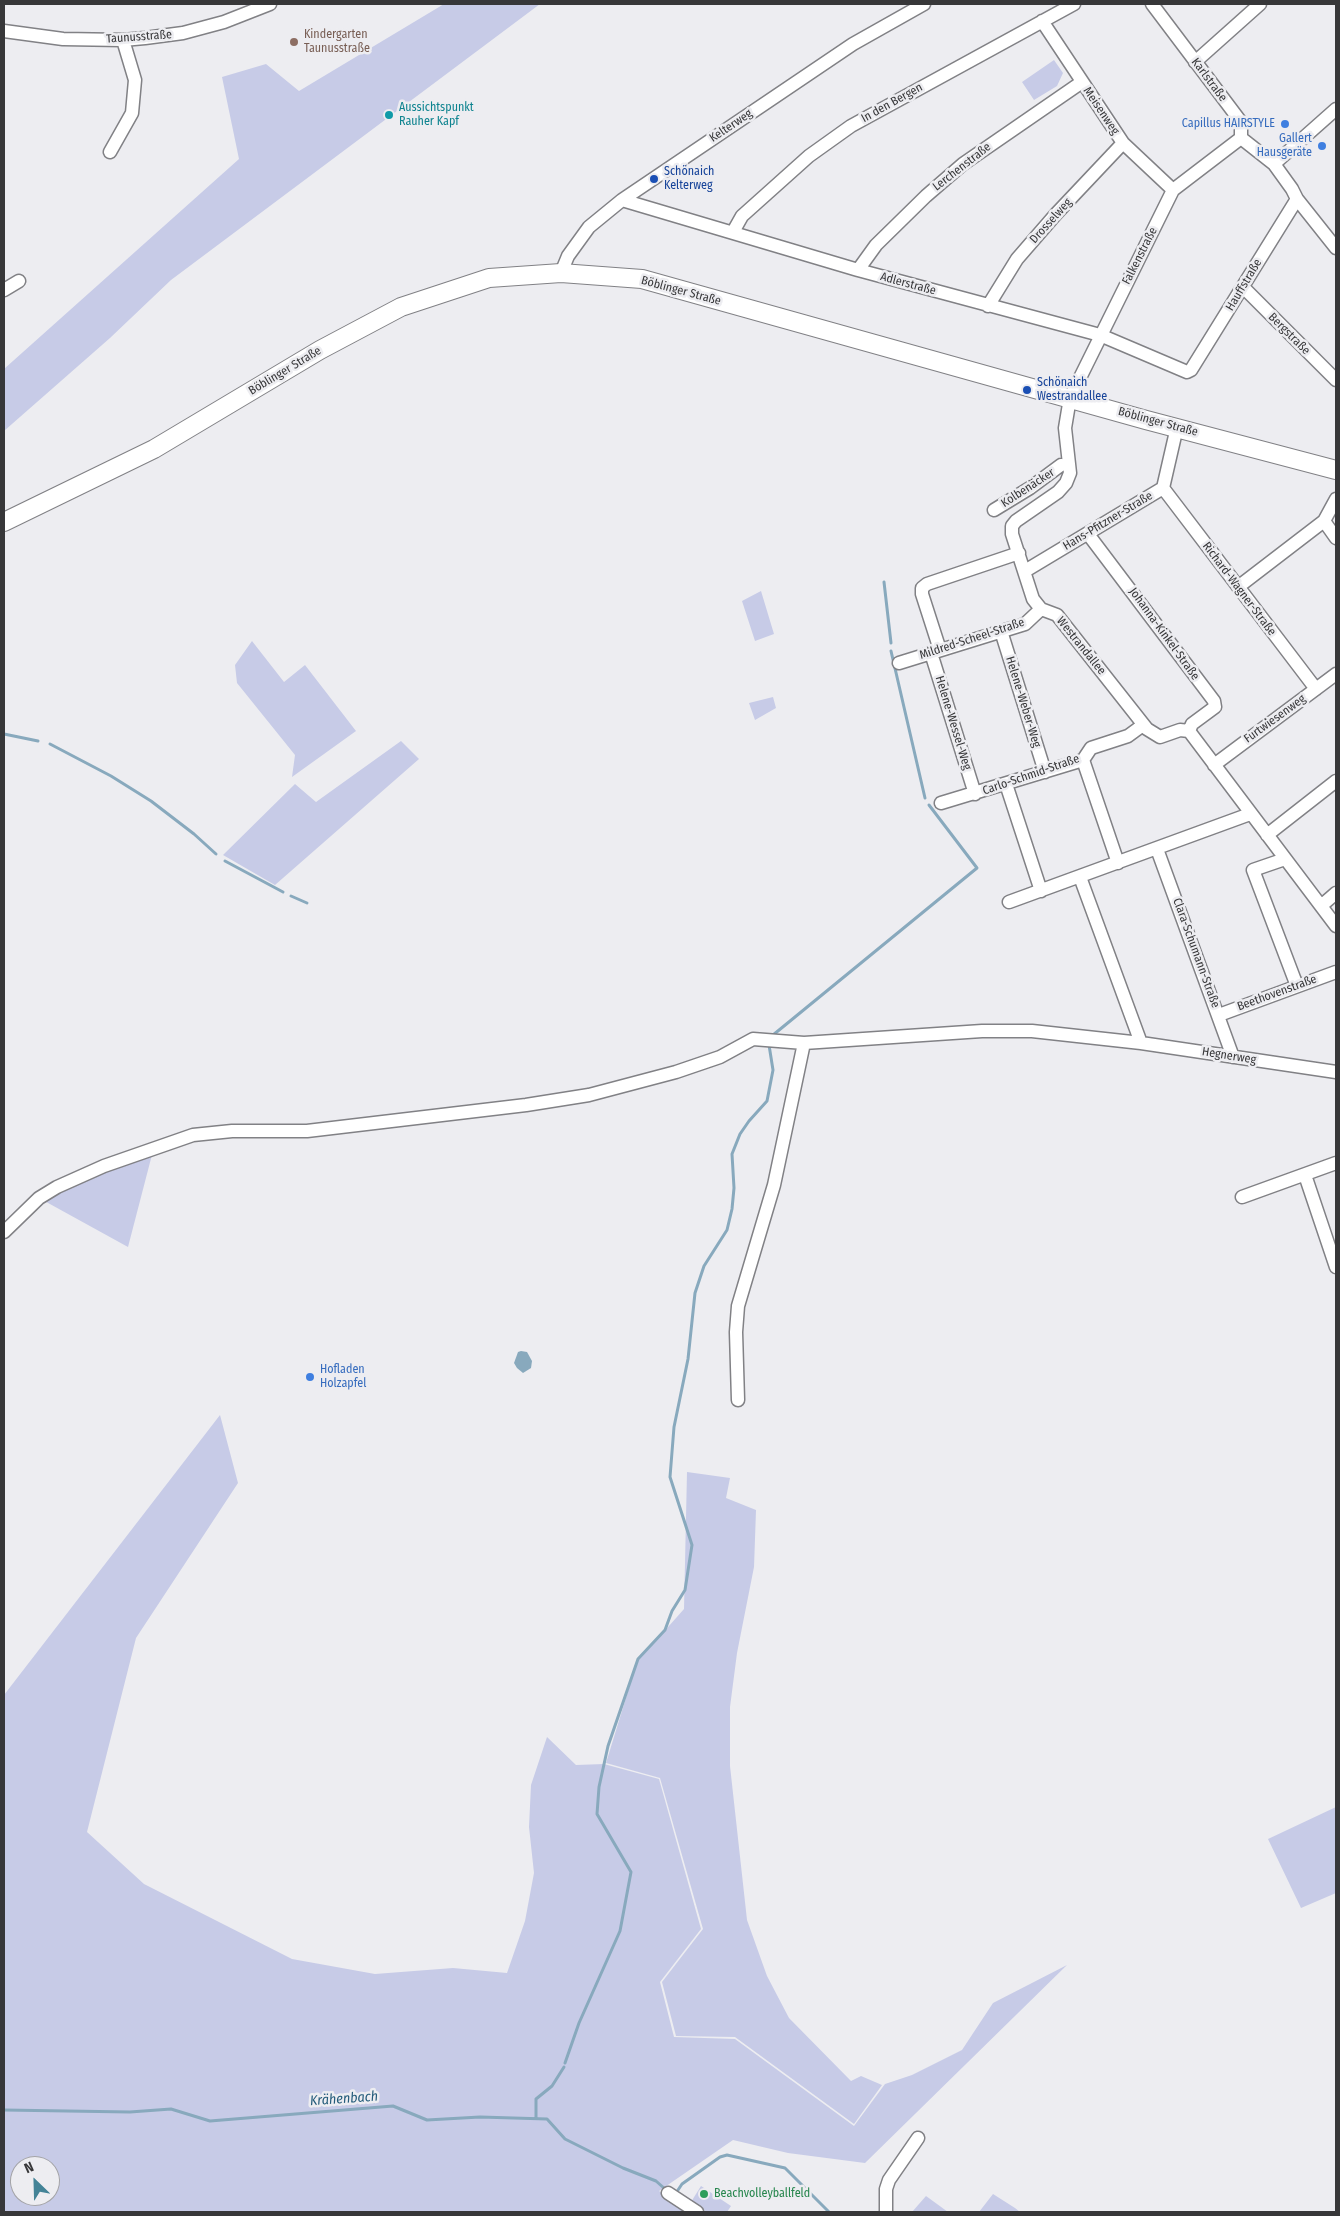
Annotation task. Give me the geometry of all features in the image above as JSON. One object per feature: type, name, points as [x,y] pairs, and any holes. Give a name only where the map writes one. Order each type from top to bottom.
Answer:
[{"type":"main road","name":"Böblinger Straße","points":[[4,522],[154,449],[320,350],[401,307],[444,291],[489,278],[561,273],[642,279],[1336,470]]},
{"type":"street","name":"Taunusstraße","points":[[4,31],[63,39],[123,40],[190,31],[224,22],[270,4]]},
{"type":"street","name":"Kelterweg","points":[[561,273],[568,256],[589,227],[622,200],[853,44],[924,4]]},
{"type":"street","name":"In den Bergen","points":[[732,232],[742,216],[809,156],[851,126],[1074,4]]},
{"type":"street","name":"Karlstraße","points":[[1152,4],[1241,122],[1241,138]]},
{"type":"street","points":[[1195,62],[1260,4]]},
{"type":"street","name":"Meisenweg","points":[[1042,21],[1123,143],[1172,190]]},
{"type":"street","points":[[110,152],[132,113],[135,80],[123,40]]},
{"type":"street","name":"Lerchenstraße","points":[[858,270],[876,245],[926,196],[963,164],[1082,82]]},
{"type":"street","points":[[1274,164],[1336,109]]},
{"type":"street","points":[[1241,138],[1274,164],[1297,199],[1336,248]]},
{"type":"street","name":"Falkenstraße","points":[[1070,398],[1172,190],[1241,138]]},
{"type":"street","name":"Drosselweg","points":[[988,306],[1017,259],[1056,214],[1123,143]]},
{"type":"street","name":"Hauffstraße","points":[[1191,370],[1297,199]]},
{"type":"street","name":"Adlerstraße","points":[[622,200],[858,270],[1100,335],[1182,371],[1191,370]]},
{"type":"street","points":[[4,290],[19,281]]},
{"type":"street","name":"Bergstraße","points":[[1243,287],[1336,380]]},
{"type":"street","name":"Westrandallee","points":[[1070,398],[1065,428],[1070,473],[1066,484],[1058,492],[1016,520],[1012,526],[1012,534],[1033,599],[1041,610],[1057,615],[1147,730],[1160,737],[1180,730],[1189,731]]},
{"type":"street","name":"Hans-Pfitzner-Straße","points":[[1025,571],[1163,488],[1177,427]]},
{"type":"street","name":"Kolbenäcker","points":[[994,510],[1030,488],[1061,465]]},
{"type":"street","name":"Richard-Wagner-Straße","points":[[1163,488],[1316,689]]},
{"type":"street","points":[[1238,587],[1324,522],[1336,499]]},
{"type":"street","points":[[1324,522],[1336,538]]},
{"type":"street","name":"Johanna-Kinkel-Straße","points":[[1088,534],[1214,701],[1215,707],[1192,724],[1189,731]]},
{"type":"street","name":"Helene-Wessel-Weg","points":[[975,794],[936,652],[922,588],[927,584],[1019,553]]},
{"type":"street","name":"Mildred-Scheel-Straße","points":[[899,663],[1025,624],[1041,610]]},
{"type":"street","name":"Helene-Weber-Weg","points":[[1001,631],[1045,772]]},
{"type":"street","name":"Furtwiesenweg","points":[[1214,765],[1336,674]]},
{"type":"street","name":"Carlo-Schmid-Straße","points":[[941,804],[1083,760],[1091,748],[1128,736],[1143,725]]},
{"type":"street","points":[[1189,731],[1336,926]]},
{"type":"street","points":[[1083,760],[1118,863]]},
{"type":"street","points":[[1267,835],[1336,781]]},
{"type":"street","points":[[1006,784],[1041,891]]},
{"type":"street","points":[[1009,902],[1250,814]]},
{"type":"street","name":"Clara-Schumann-Straße","points":[[1157,849],[1233,1058]]},
{"type":"street","points":[[1285,860],[1253,870],[1297,986]]},
{"type":"street","points":[[1080,877],[1141,1043]]},
{"type":"street","points":[[1321,906],[1336,893]]},
{"type":"street","name":"Beethovenstraße","points":[[1218,1015],[1336,972]]},
{"type":"street","name":"Hegnerweg","points":[[4,1232],[38,1198],[57,1186],[104,1166],[193,1135],[232,1131],[307,1131],[526,1105],[589,1095],[628,1086],[720,1057],[753,1040],[804,1043],[982,1032],[1032,1031],[1141,1043],[1336,1072]]},
{"type":"street","points":[[738,1400],[736,1332],[738,1306],[774,1184],[804,1043]]},
{"type":"street","points":[[1242,1198],[1336,1163]]},
{"type":"street","points":[[1305,1175],[1336,1267]]},
{"type":"street","points":[[886,2212],[886,2189],[889,2180],[918,2138]]},
{"type":"street","points":[[668,2193],[697,2212]]},
{"type":"shaded area","points":[[444,4],[540,4],[171,280],[110,338],[4,431],[4,369],[239,159],[222,77],[266,64],[299,91]]},
{"type":"shaded area","points":[[1054,60],[1063,73],[1057,86],[1034,100],[1022,82]]},
{"type":"shaded area","points":[[761,591],[774,634],[755,641],[742,601]]},
{"type":"shaded area","points":[[252,641],[284,682],[305,665],[356,731],[292,777],[295,755],[237,683],[235,665]]},
{"type":"shaded area","points":[[773,697],[776,708],[755,720],[749,703]]},
{"type":"shaded area","points":[[401,741],[419,759],[275,885],[223,855],[295,784],[316,802]]},
{"type":"shaded area","points":[[154,1147],[128,1247],[39,1198]]},
{"type":"shaded area","points":[[518,1352],[527,1352],[532,1361],[531,1368],[523,1373],[514,1363]]},
{"type":"shaded area","points":[[220,1415],[238,1483],[136,1638],[87,1832],[144,1884],[292,1959],[375,1974],[453,1968],[507,1973],[525,1921],[534,1873],[529,1827],[531,1785],[547,1737],[576,1765],[604,1764],[659,1779],[701,1929],[660,1982],[674,2037],[735,2039],[854,2126],[885,2084],[912,2075],[962,2050],[993,2003],[1067,1965],[865,2163],[788,2153],[733,2140],[659,2191],[688,2212],[4,2212],[4,1695]]},
{"type":"shaded area","points":[[687,1472],[730,1478],[726,1498],[756,1510],[754,1567],[737,1653],[730,1707],[730,1766],[747,1920],[767,1976],[789,2018],[851,2081],[861,2076],[882,2085],[854,2124],[735,2037],[676,2036],[662,1982],[703,1929],[660,1778],[606,1763],[637,1662],[684,1609]]},
{"type":"shaded area","points":[[1336,1807],[1336,1893],[1301,1908],[1268,1839]]},
{"type":"shaded area","name":"Beachvolleyballfeld","points":[[701,2186],[731,2206],[727,2212],[707,2212],[691,2202]]},
{"type":"shaded area","points":[[993,2194],[1015,2208],[1020,2212],[979,2212]]},
{"type":"shaded area","points":[[926,2196],[948,2212],[912,2212]]},
{"type":"waterway","points":[[884,582],[891,643]]},
{"type":"waterway","points":[[891,651],[925,798]]},
{"type":"waterway","points":[[4,734],[38,741]]},
{"type":"waterway","points":[[50,744],[111,776],[151,801],[194,834],[216,854]]},
{"type":"waterway","points":[[773,1035],[977,868],[929,805]]},
{"type":"waterway","points":[[225,861],[283,892]]},
{"type":"waterway","points":[[291,896],[307,903]]},
{"type":"waterway","points":[[565,2063],[579,2023],[620,1931],[631,1872],[597,1814],[599,1787],[608,1746],[638,1659],[665,1630],[672,1611],[685,1590],[692,1545],[670,1477],[674,1427],[688,1359],[695,1293],[704,1266],[727,1230],[734,1188],[732,1154],[740,1134],[767,1101],[773,1070],[769,1045]]},
{"type":"waterway","points":[[536,2118],[536,2099],[552,2086],[564,2067]]},
{"type":"waterway","name":"Krähenbach","points":[[4,2110],[130,2112],[171,2109],[210,2121],[393,2106],[427,2120],[480,2117],[547,2119],[565,2139],[623,2168],[656,2181],[665,2189]]},
{"type":"waterway","name":"Krähenbach","points":[[678,2190],[682,2184],[720,2157],[727,2155],[785,2168],[829,2212]]},
{"type":"place","name":"Kindergarten Taunusstraße","points":[[294,42]]},
{"type":"place","name":"Aussichtspunkt Rauher Kapf","points":[[389,115]]},
{"type":"place","name":"Capillus HAIRSTYLE","points":[[1285,124]]},
{"type":"place","name":"Gallert Hausgeräte","points":[[1322,146]]},
{"type":"place","name":"Schönaich Kelterweg","points":[[654,179]]},
{"type":"place","name":"Schönaich Westrandallee","points":[[1027,390]]},
{"type":"place","name":"Hofladen Holzapfel","points":[[310,1377]]},
{"type":"place","name":"Beachvolleyballfeld","points":[[704,2194]]}]
